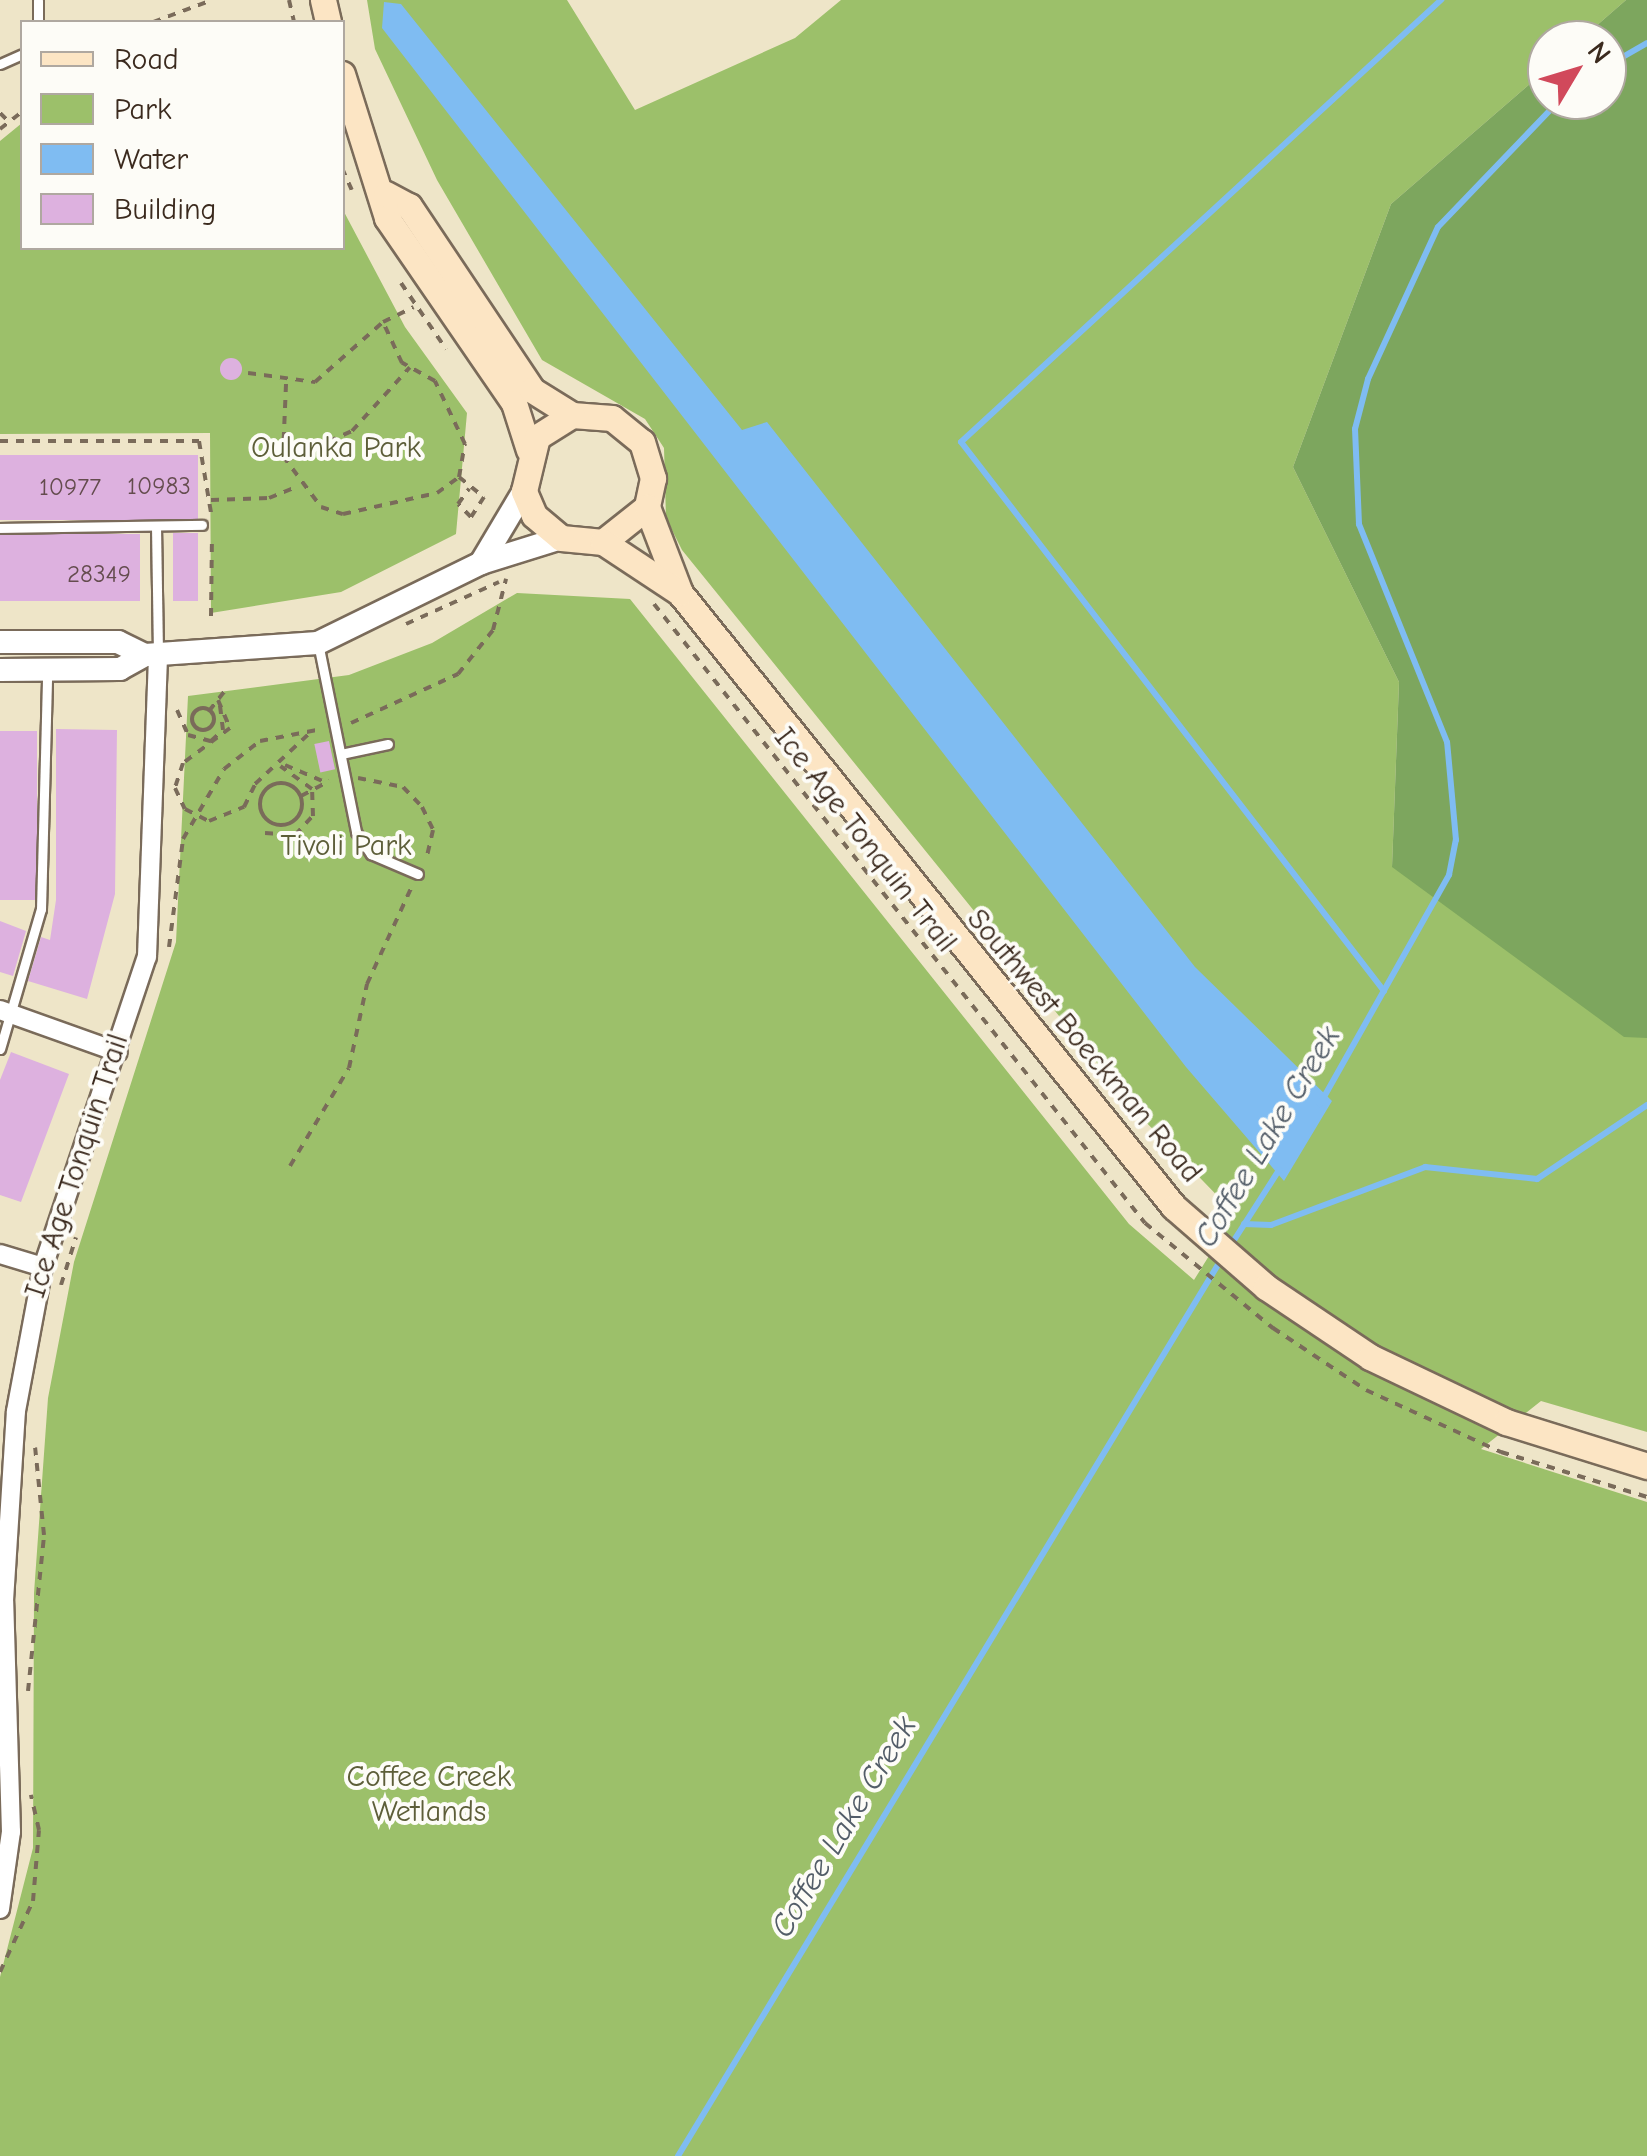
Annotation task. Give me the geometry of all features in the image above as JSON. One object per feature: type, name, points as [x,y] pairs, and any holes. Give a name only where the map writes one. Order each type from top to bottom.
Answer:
[{"type":"main road","name":"Southwest Boeckman Road","points":[[345,82],[386,194],[388,218],[514,403],[529,450],[524,491]]},
{"type":"main road","name":"Southwest Boeckman Road","points":[[386,194],[409,206],[532,390],[572,415],[612,418],[642,442],[654,478],[647,506],[680,592],[1086,1108],[1240,1266],[1342,1340],[1446,1396],[1647,1466]]},
{"type":"main road","points":[[529,450],[572,415]]},
{"type":"main road","points":[[524,491],[534,516],[561,538]]},
{"type":"main road","points":[[603,542],[647,506]]},
{"type":"main road","name":"Southwest Boeckman Road","points":[[561,538],[603,542],[680,592]]},
{"type":"street","points":[[481,563],[524,491]]},
{"type":"street","points":[[0,670],[120,669],[152,655],[318,644],[481,563],[561,538]]},
{"type":"street","points":[[0,642],[118,642],[152,655]]},
{"type":"street","points":[[0,1909],[12,1778],[2,1601],[16,1411],[43,1267],[118,1052],[152,910],[152,655]]},
{"type":"street","points":[[6,1012],[118,1052]]},
{"type":"street","points":[[0,1254],[43,1267]]},
{"type":"lane","points":[[0,528],[202,525]]},
{"type":"lane","points":[[152,655],[156,526]]},
{"type":"lane","points":[[318,644],[361,844],[418,874]]},
{"type":"lane","points":[[0,1049],[6,1012],[38,931],[46,862],[47,670]]},
{"type":"lane","points":[[341,754],[388,744]]},
{"type":"path","points":[[159,20],[212,0]]},
{"type":"path","points":[[0,113],[9,122]]},
{"type":"path","points":[[0,129],[20,114]]},
{"type":"path","points":[[248,373],[286,384],[325,377],[383,322],[416,307]]},
{"type":"path","points":[[383,322],[410,368],[436,381],[462,436],[459,476],[469,489],[484,497],[471,517],[458,504],[469,489]]},
{"type":"path","points":[[285,461],[352,431],[410,368]]},
{"type":"path","points":[[286,384],[285,461],[300,485],[344,514],[422,499],[459,476]]},
{"type":"path","points":[[0,441],[199,442],[211,500],[211,616]]},
{"type":"path","points":[[211,500],[270,498],[300,485]]},
{"type":"path","points":[[166,960],[175,875],[195,817],[247,748],[403,706],[458,674],[493,630],[514,573]]},
{"type":"path","name":"Ice Age Tonquin Trail","points":[[649,598],[1064,1128]]},
{"type":"path","points":[[202,741],[202,730],[192,717],[210,710],[227,688]]},
{"type":"path","points":[[218,700],[230,728],[190,756],[177,779],[178,800],[195,817],[236,814],[312,730]]},
{"type":"path","points":[[202,741],[223,730],[218,700]]},
{"type":"path","points":[[175,706],[202,741]]},
{"type":"path","points":[[202,730],[213,723],[210,710]]},
{"type":"path","points":[[280,766],[304,766],[325,782]]},
{"type":"path","points":[[280,766],[312,789]]},
{"type":"path","points":[[272,770],[276,784],[301,796]]},
{"type":"path","points":[[276,784],[260,806],[272,823],[293,822],[301,796],[325,782],[346,778],[403,788],[422,806],[433,830],[418,874],[367,984],[349,1068],[290,1166]]},
{"type":"path","points":[[265,833],[302,832],[312,789]]},
{"type":"path","name":"Ice Age Tonquin Trail","points":[[60,1292],[80,1222]]},
{"type":"path","points":[[1434,1423],[1647,1496]]},
{"type":"path","points":[[26,1702],[44,1536],[36,1436]]},
{"type":"path","points":[[0,1972],[33,1901],[39,1830],[29,1778]]},
{"type":"green space","points":[[367,0],[567,0],[635,110],[795,38],[841,0],[1626,0],[1603,20],[1527,20],[1527,86],[1391,204],[1293,467],[1399,682],[1392,867],[1647,625],[1647,1432],[1541,1401],[1481,1449],[1647,1502],[1647,2156],[0,2156],[0,1977],[33,1848],[34,1593],[48,1398],[74,1262],[176,942],[188,696],[349,675],[432,643],[517,593],[630,599],[1129,1224],[1194,1280],[1235,1214],[1140,1116],[682,550],[666,518],[664,448],[645,419],[542,360],[437,180],[375,49]]},
{"type":"green space","points":[[1626,0],[1647,0],[1647,1038],[1624,1037],[1392,867],[1399,682],[1293,467],[1391,204],[1527,86],[1527,120],[1627,120],[1627,20],[1603,20]]},
{"type":"green space","name":"Oulanka Park","points":[[20,125],[20,250],[345,250],[345,214],[405,327],[467,413],[456,534],[341,592],[211,613],[210,433],[0,434],[0,141]]},
{"type":"water","points":[[384,2],[401,4],[742,430],[767,422],[1195,967],[1332,1101],[1284,1181],[1186,1067],[382,28]]},
{"type":"building","points":[[231,358],[239,361],[239,377],[231,380],[223,377],[220,369],[223,361]]},
{"type":"building","points":[[0,455],[198,455],[198,520],[0,520]]},
{"type":"building","points":[[173,533],[198,533],[198,601],[173,601]]},
{"type":"building","points":[[0,534],[140,534],[140,601],[0,601]]},
{"type":"building","points":[[56,729],[117,730],[115,894],[87,999],[28,981],[41,937],[50,940],[56,900]]},
{"type":"building","points":[[0,731],[37,731],[37,900],[0,900]]},
{"type":"building","points":[[329,741],[335,769],[320,772],[314,744]]},
{"type":"building","points":[[0,921],[26,931],[13,976],[0,972]]},
{"type":"building","points":[[11,1052],[69,1074],[21,1202],[0,1195],[0,1080]]},
{"type":"waterway","points":[[1384,991],[961,442],[1441,0]]},
{"type":"waterway","name":"Coffee Lake Creek","points":[[1627,54],[1647,43]]},
{"type":"waterway","points":[[1320,1104],[1449,875],[1456,840],[1447,742],[1359,524],[1355,429],[1368,379],[1438,227],[1541,120]]},
{"type":"waterway","points":[[1244,1224],[1271,1225],[1425,1167],[1537,1179],[1647,1105]]},
{"type":"waterway","name":"Coffee Lake Creek","points":[[1229,1248],[1279,1170]]},
{"type":"waterway","name":"Coffee Lake Creek","points":[[678,2156],[1222,1258]]},
{"type":"park label","name":"Tivoli Park","points":[[346,846]]},
{"type":"park label","name":"Coffee Creek Wetlands","points":[[429,1794]]}]
